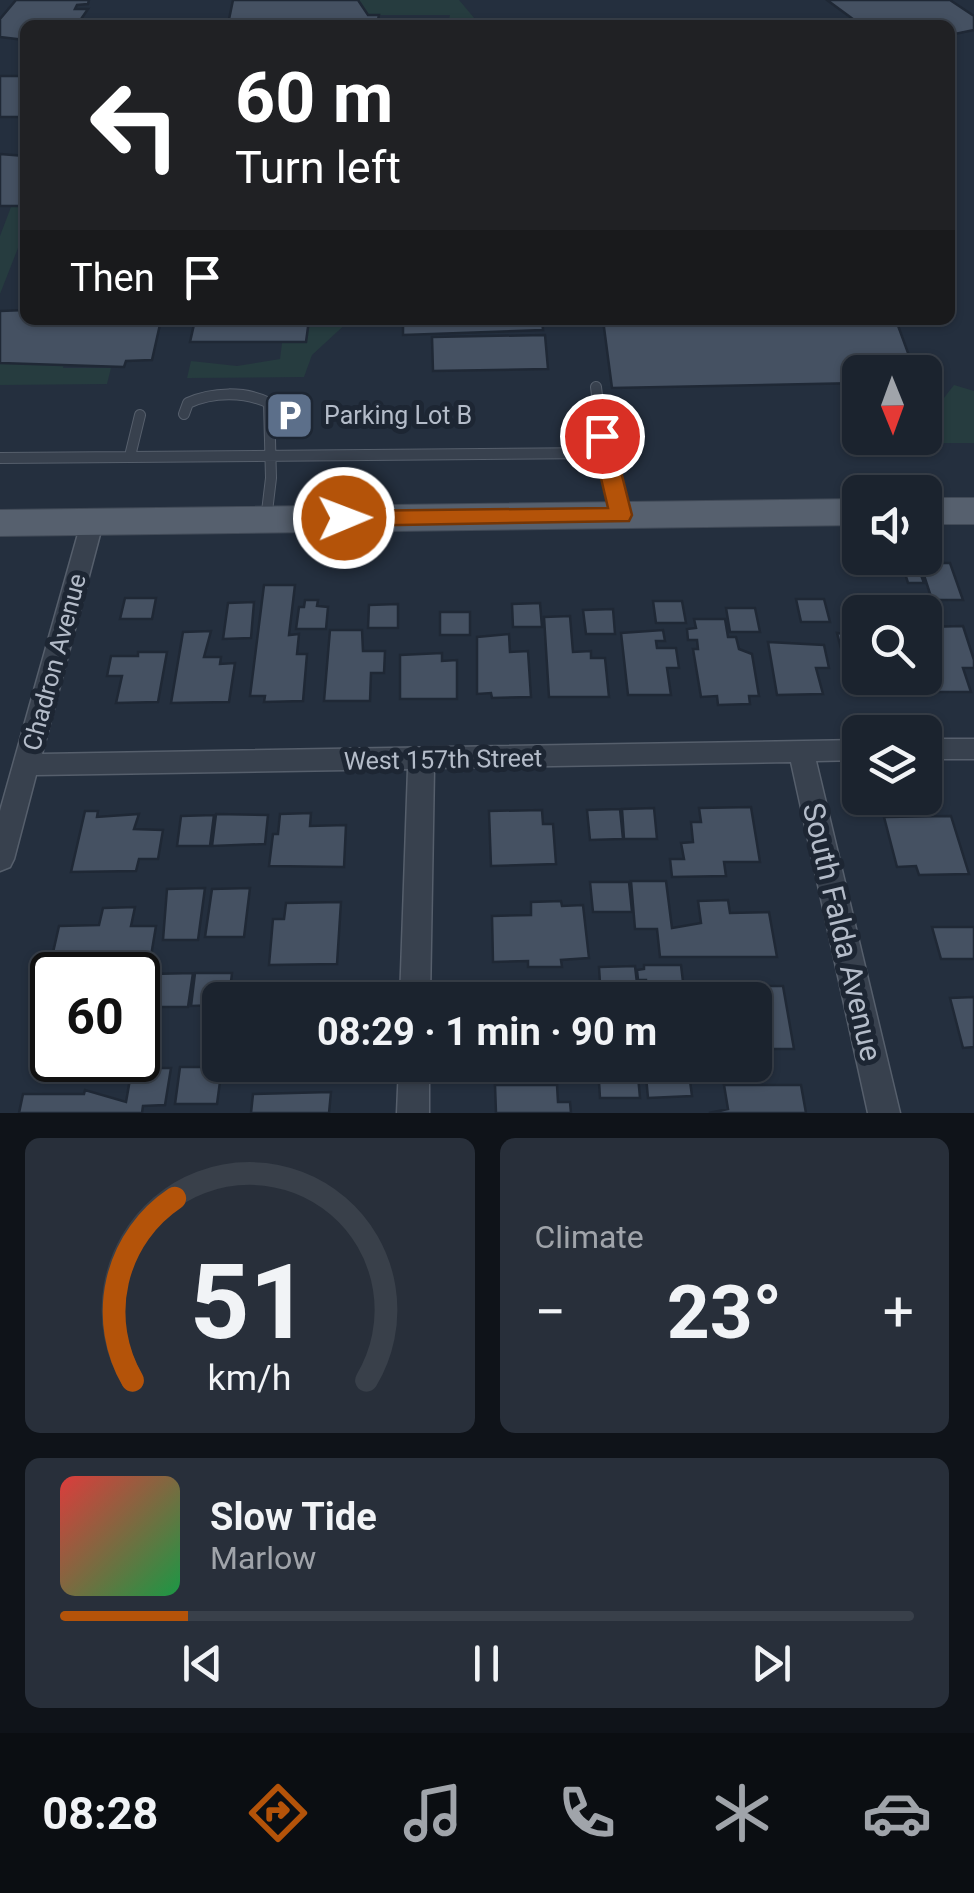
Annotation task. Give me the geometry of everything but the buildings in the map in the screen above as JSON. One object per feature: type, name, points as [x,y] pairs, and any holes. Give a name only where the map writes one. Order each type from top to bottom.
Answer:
[{"type":"main road","points":[[942,512],[974,511]]},
{"type":"main road","points":[[0,523],[842,512]]},
{"type":"street","name":"Chadron Avenue","points":[[0,859],[92,523]]},
{"type":"street","points":[[942,749],[974,748]]},
{"type":"street","name":"South Falda Avenue","points":[[801,750],[884,1113]]},
{"type":"street","name":"West 157th Street","points":[[25,765],[842,750]]},
{"type":"street","points":[[415,982],[420,760]]},
{"type":"street","points":[[413,1113],[414,1082]]},
{"type":"lane","points":[[596,387],[604,452],[621,515]]},
{"type":"lane","points":[[184,414],[188,403],[202,397],[260,396],[269,403],[266,520]]},
{"type":"lane","points":[[130,456],[140,415]]},
{"type":"lane","points":[[0,458],[604,452]]},
{"type":"green space","points":[[358,0],[459,0],[476,20],[449,20],[450,15],[368,15]]},
{"type":"green space","points":[[11,207],[20,207],[20,243],[0,294],[0,236]]},
{"type":"green space","points":[[308,325],[345,325],[312,355],[304,377],[187,378],[191,361],[237,366],[280,359],[282,343],[306,342]]},
{"type":"green space","points":[[64,363],[63,368],[111,368],[107,384],[0,385],[0,364]]},
{"type":"green space","points":[[954,385],[974,391],[974,443],[942,443],[942,400]]},
{"type":"place","name":"Parking Lot B","points":[[289,415]]},
{"type":"route","points":[[344,518],[621,515],[602,436]]}]
